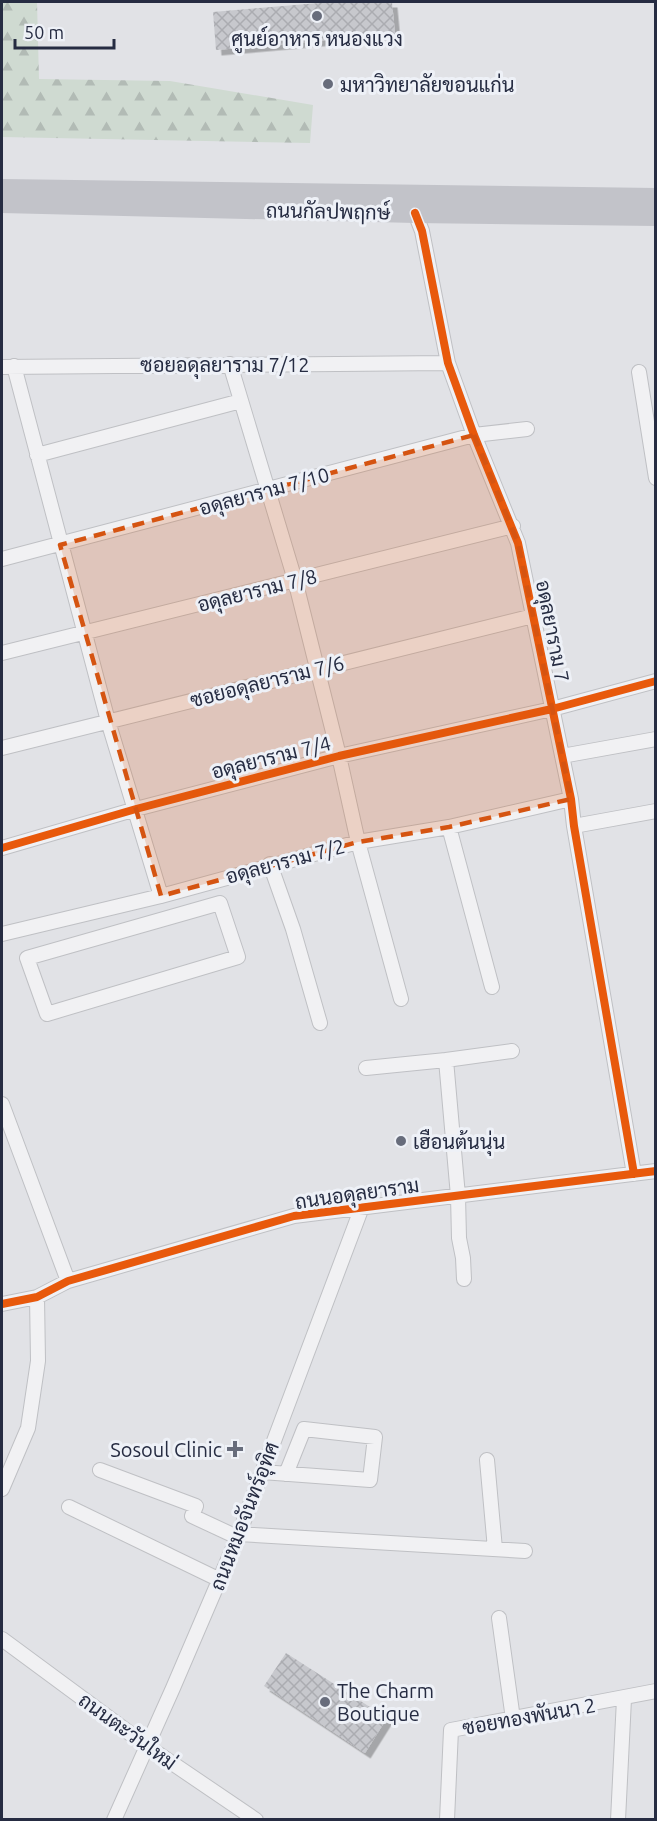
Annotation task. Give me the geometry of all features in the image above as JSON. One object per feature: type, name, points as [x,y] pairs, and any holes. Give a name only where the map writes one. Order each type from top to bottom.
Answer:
[{"type":"main road","name":"ถนนกัลปพฤกษ์","points":[[2,189],[656,198]]},
{"type":"main road","name":"ถนนกัลปพฤกษ์","points":[[2,203],[656,216]]},
{"type":"street","name":"อดุลยาราม 7","points":[[415,213],[422,231],[448,363],[474,435],[513,526],[571,799],[634,1174]]},
{"type":"street","name":"ซอยอดุลยาราม 7/12","points":[[8,367],[448,363]]},
{"type":"street","points":[[230,364],[295,580],[358,842],[401,999]]},
{"type":"street","points":[[8,367],[37,455],[108,721],[161,896]]},
{"type":"street","points":[[639,372],[656,478]]},
{"type":"street","points":[[37,455],[241,401]]},
{"type":"street","name":"อดุลยาราม 7/10","points":[[2,560],[474,435],[527,429]]},
{"type":"street","name":"อดุลยาราม 7/8","points":[[2,653],[513,526]]},
{"type":"street","name":"ซอยอดุลยาราม 7/6","points":[[2,748],[533,616]]},
{"type":"street","points":[[654,681],[656,696]]},
{"type":"street","name":"อดุลยาราม 7/4","points":[[2,848],[136,808],[339,756],[552,709],[654,681]]},
{"type":"street","points":[[562,756],[656,739]]},
{"type":"street","name":"อดุลยาราม 7/2","points":[[2,934],[161,896],[270,864],[358,842],[449,827],[571,799]]},
{"type":"street","points":[[574,826],[656,811]]},
{"type":"street","points":[[449,827],[492,987]]},
{"type":"street","points":[[270,864],[293,929],[320,1023]]},
{"type":"street","points":[[220,903],[238,957],[46,1014],[27,958],[120,932],[220,903]]},
{"type":"street","points":[[113,907],[120,932]]},
{"type":"street","points":[[366,1068],[512,1051]]},
{"type":"street","points":[[446,1060],[464,1279]]},
{"type":"street","points":[[2,1104],[68,1281]]},
{"type":"street","name":"ถนนอดุลยาราม","points":[[2,1304],[37,1297],[68,1281],[294,1216],[656,1171]]},
{"type":"street","name":"ถนนหมอจันทร์อุทิศ","points":[[114,1820],[238,1536],[362,1207]]},
{"type":"street","points":[[2,1489],[28,1428],[38,1361],[37,1297]]},
{"type":"street","points":[[262,1472],[286,1474],[370,1480],[375,1437],[304,1429],[286,1474]]},
{"type":"street","points":[[487,1460],[495,1549]]},
{"type":"street","points":[[100,1470],[196,1506],[192,1516],[238,1536],[525,1551]]},
{"type":"street","points":[[69,1508],[220,1580]]},
{"type":"street","points":[[500,1618],[513,1719]]},
{"type":"street","name":"ถนนตะวันใหม่","points":[[2,1639],[147,1746],[256,1820]]},
{"type":"street","name":"ซอยทองพันนา 2","points":[[447,1820],[451,1730],[624,1699],[656,1691]]},
{"type":"street","points":[[618,1820],[624,1699]]},
{"type":"highlighted area","points":[[474,435],[518,543],[571,799],[449,827],[358,842],[161,896],[60,545]]},
{"type":"green space","points":[[2,2],[37,2],[39,79],[170,81],[313,105],[310,143],[2,137]]},
{"type":"building","points":[[331,2],[392,2],[395,34],[216,50],[213,12]]},
{"type":"building","name":"The Charm Boutique","points":[[286,1653],[387,1718],[365,1753],[264,1686]]},
{"type":"cycle path","points":[[415,213],[422,231],[448,363],[474,435],[518,543],[571,799],[634,1174]]},
{"type":"cycle path","points":[[2,848],[136,809],[339,756],[552,709],[656,681]]},
{"type":"cycle path","points":[[2,1304],[37,1297],[68,1281],[294,1216],[656,1171]]},
{"type":"place","name":"ศูนย์อาหาร หนองแวง","points":[[317,16]]},
{"type":"place","name":"มหาวิทยาลัยขอนแก่น","points":[[328,84]]},
{"type":"place","name":"เฮือนต้นนุ่น","points":[[401,1141]]},
{"type":"place","name":"Sosoul Clinic","points":[[235,1449]]},
{"type":"place","name":"The Charm Boutique","points":[[325,1702]]}]
